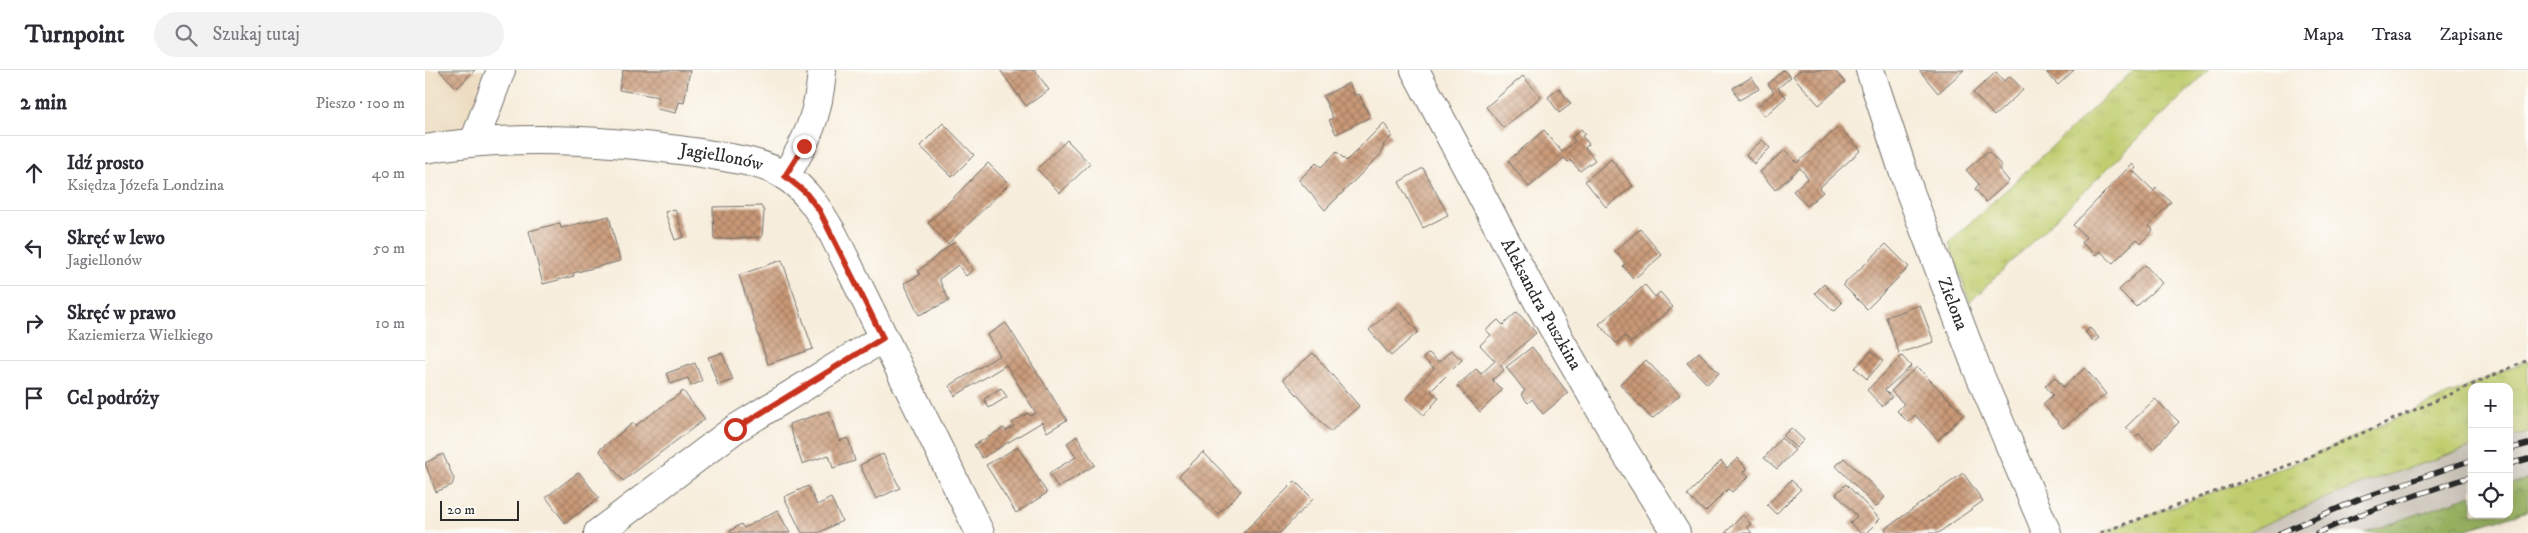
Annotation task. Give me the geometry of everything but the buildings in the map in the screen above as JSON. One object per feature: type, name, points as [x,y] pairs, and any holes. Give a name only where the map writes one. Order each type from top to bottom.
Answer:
[{"type":"street","points":[[475,142],[501,70]]},
{"type":"street","points":[[785,176],[804,146],[815,118],[822,70]]},
{"type":"street","name":"Aleksandra Puszkina","points":[[1415,70],[1492,219],[1546,316],[1623,449],[1676,533]]},
{"type":"street","name":"Zielona","points":[[1871,70],[1910,192],[1973,357],[2047,533]]},
{"type":"street","name":"Jagiellonów","points":[[425,149],[475,142],[536,141],[650,146],[754,163],[785,176],[805,192],[819,210],[979,533]]},
{"type":"street","points":[[598,533],[735,429],[883,338]]},
{"type":"path","points":[[2100,533],[2292,464],[2528,360]]},
{"type":"shaded area","points":[[425,70],[490,70],[474,142],[425,149]]},
{"type":"shaded area","points":[[2528,433],[2528,479],[2513,483],[2513,473],[2513,437]]},
{"type":"shaded area","points":[[2468,448],[2468,496],[2364,533],[2246,533],[2316,502],[2370,481]]},
{"type":"green space","points":[[2134,70],[2209,70],[1970,302],[1949,243]]},
{"type":"green space","points":[[2528,360],[2528,433],[2513,437],[2513,383],[2476,383]]},
{"type":"green space","points":[[2468,386],[2468,448],[2370,481],[2316,502],[2246,533],[2100,533],[2292,464]]},
{"type":"green space","points":[[2528,479],[2528,511],[2513,515],[2513,483]]},
{"type":"green space","points":[[2468,496],[2468,518],[2504,518],[2454,533],[2364,533]]},
{"type":"railway","points":[[2513,448],[2528,444]]},
{"type":"railway","points":[[2513,463],[2528,459]]},
{"type":"railway","points":[[2280,533],[2362,498],[2468,461]]},
{"type":"railway","points":[[2317,533],[2367,512],[2468,477]]},
{"type":"route","points":[[735,429],[883,338],[833,234],[819,210],[805,192],[785,176],[804,146]]}]
